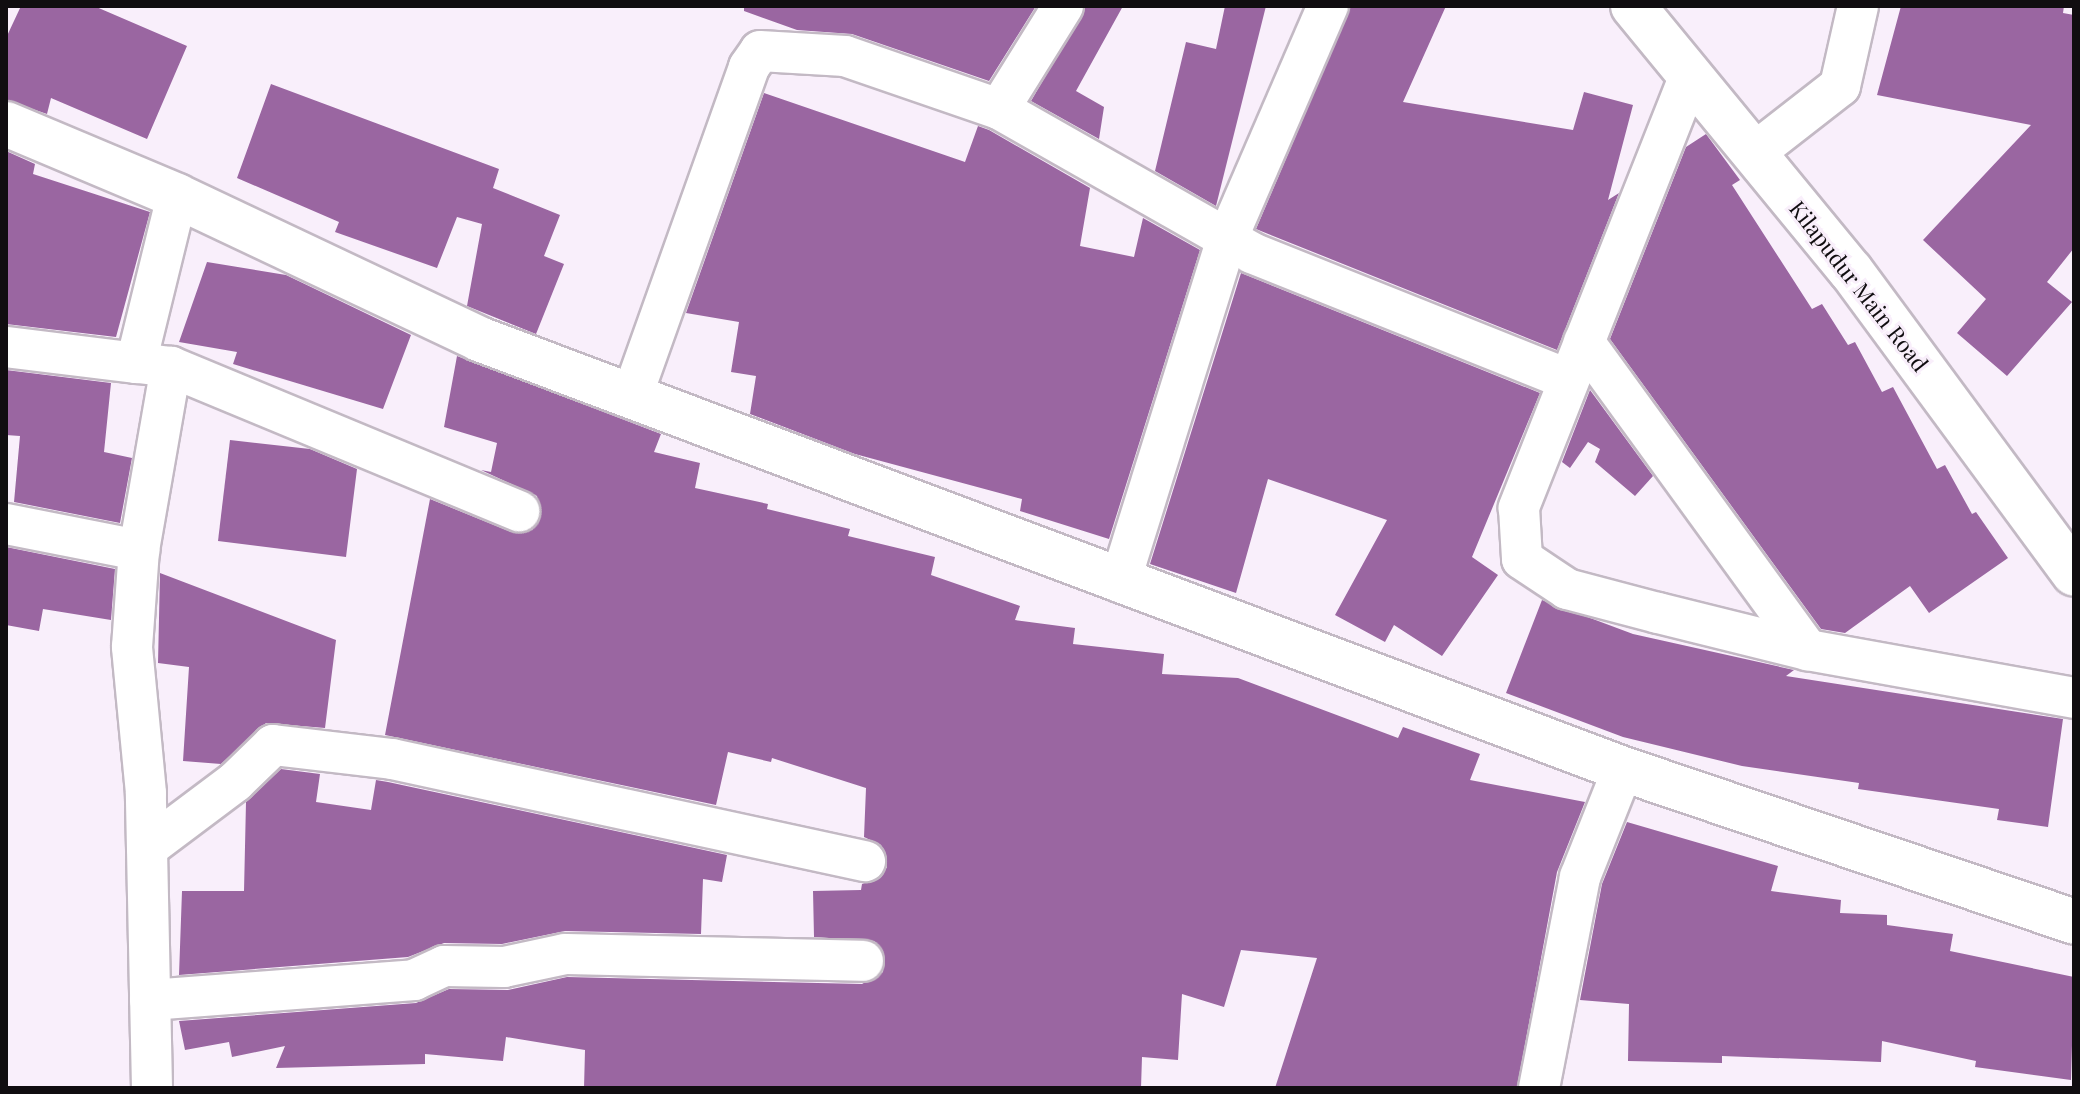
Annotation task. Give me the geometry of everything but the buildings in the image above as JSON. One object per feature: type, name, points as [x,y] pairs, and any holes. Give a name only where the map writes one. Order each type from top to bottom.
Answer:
[{"type":"main road","name":"Kilapudur Main Road","points":[[1633,6],[1851,271],[2074,574]]},
{"type":"main road","points":[[6,124],[177,196],[479,339],[1623,769],[2074,922]]},
{"type":"street","points":[[999,109],[1063,6]]},
{"type":"street","points":[[1120,582],[1227,239],[1328,6]]},
{"type":"street","points":[[1754,153],[1840,86],[1858,6]]},
{"type":"street","points":[[632,396],[749,67],[760,51],[845,56],[999,109],[1227,239],[1569,380]]},
{"type":"street","points":[[1690,75],[1519,508],[1522,559],[1567,589],[1808,650],[2074,698]]},
{"type":"street","points":[[152,1088],[147,848],[132,647],[153,365],[177,196]]},
{"type":"street","points":[[1584,342],[1808,650]]},
{"type":"street","points":[[6,347],[153,365],[519,511]]},
{"type":"street","points":[[6,524],[139,550]]},
{"type":"street","points":[[147,848],[235,782],[273,745],[392,759],[865,861]]},
{"type":"street","points":[[1539,1088],[1580,877],[1623,769]]},
{"type":"street","points":[[150,1000],[414,980],[444,966],[504,967],[565,954],[863,961]]}]
